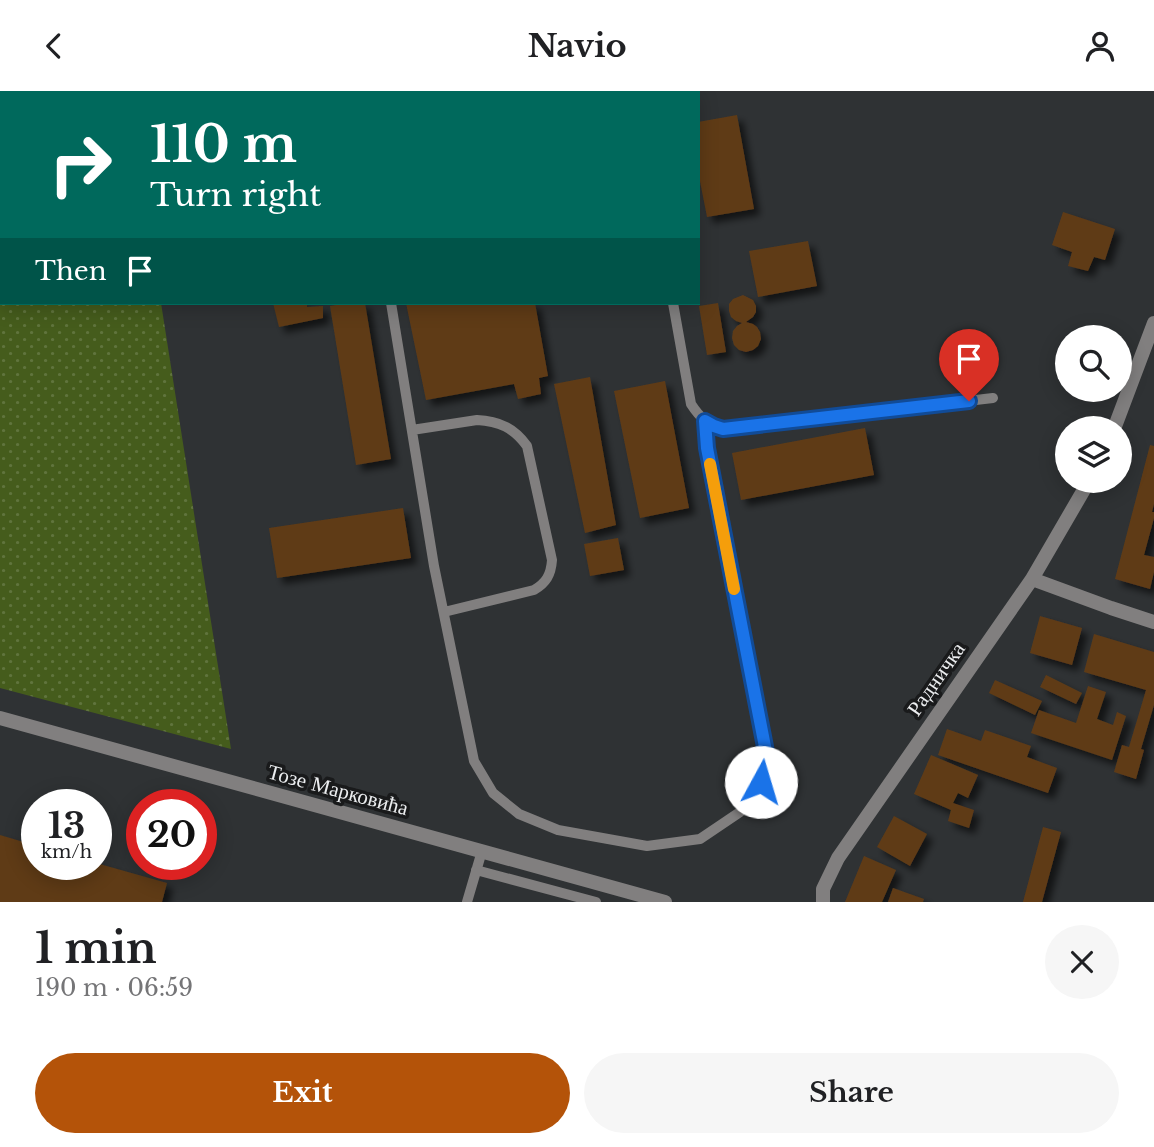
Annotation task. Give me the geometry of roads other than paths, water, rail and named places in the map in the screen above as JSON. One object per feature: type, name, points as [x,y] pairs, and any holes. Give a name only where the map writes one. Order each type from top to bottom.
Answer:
[{"type":"street","points":[[1119,416],[1154,323]]},
{"type":"street","name":"Радничка","points":[[823,902],[823,889],[838,858],[1032,579],[1082,493]]},
{"type":"street","points":[[1032,579],[1154,621]]},
{"type":"street","name":"Тозе Марковића","points":[[0,718],[665,902]]},
{"type":"lane","points":[[391,305],[434,566],[474,761],[493,793],[519,814],[558,830],[648,846],[700,839],[740,812],[761,782],[767,757],[709,461],[705,421]]},
{"type":"lane","points":[[673,305],[691,404],[705,421],[723,429],[993,398]]},
{"type":"lane","points":[[412,430],[477,420],[497,422],[514,431],[527,446],[551,560],[548,579],[534,590],[444,612]]},
{"type":"lane","points":[[467,902],[482,852]]},
{"type":"lane","points":[[476,870],[596,902]]}]
